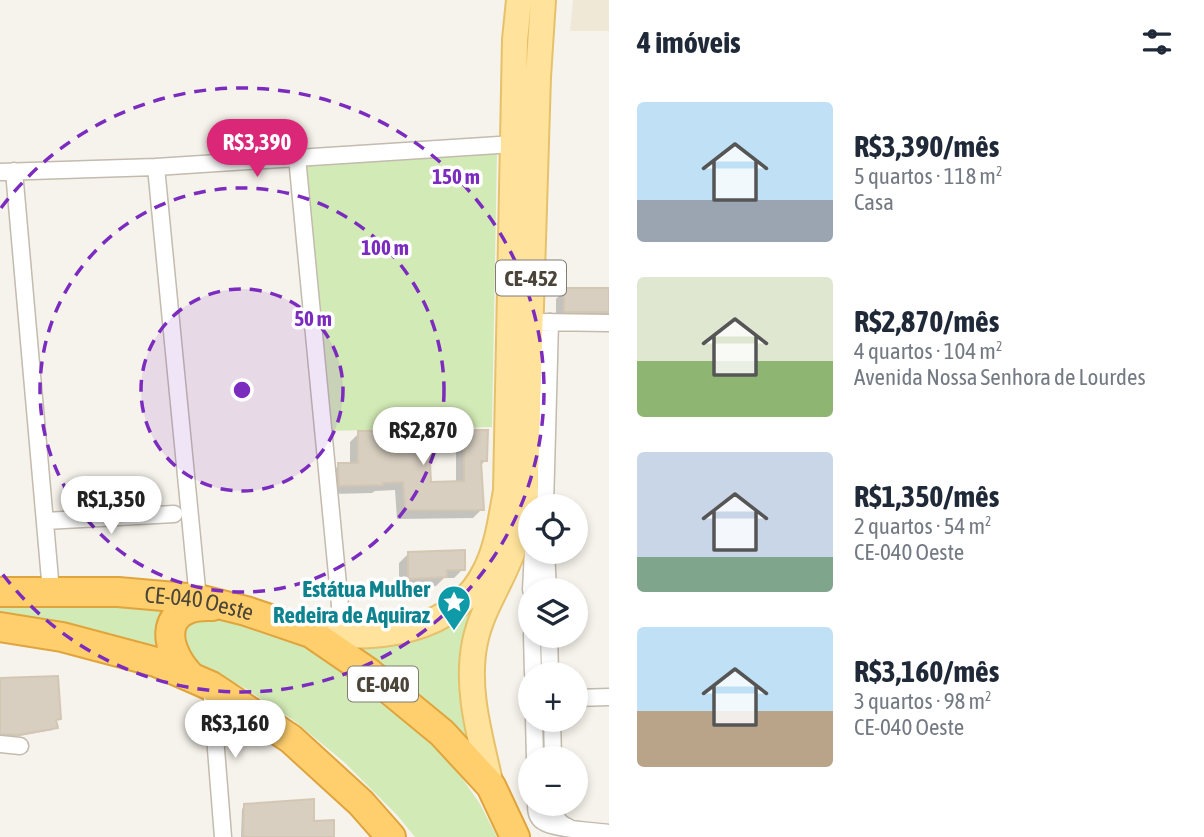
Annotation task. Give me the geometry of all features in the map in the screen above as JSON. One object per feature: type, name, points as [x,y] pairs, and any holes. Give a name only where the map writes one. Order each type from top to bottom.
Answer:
[{"type":"highway","name":"CE-040 Oeste","points":[[0,592],[118,592],[198,598],[310,633],[406,702],[442,733],[491,786],[515,837]]},
{"type":"highway","points":[[200,680],[174,654],[170,645],[171,625],[175,618],[191,607],[232,607]]},
{"type":"highway","points":[[0,627],[91,643],[156,662],[200,680],[291,738],[361,803],[391,837]]},
{"type":"main road","name":"CE-452","points":[[310,633],[342,637],[390,634],[412,629],[437,618],[459,603],[476,587],[487,568],[506,491],[530,322],[513,144],[515,28],[519,0]]},
{"type":"main road","name":"CE-452","points":[[491,786],[478,730],[472,667],[475,641],[512,555],[525,501],[537,90],[543,0]]},
{"type":"street","points":[[51,591],[7,171],[156,167],[513,144]]},
{"type":"street","points":[[297,157],[342,637]]},
{"type":"street","points":[[156,167],[198,598]]},
{"type":"street","points":[[544,494],[530,322],[609,323]]},
{"type":"street","points":[[45,520],[174,514]]},
{"type":"street","points":[[200,680],[223,837]]},
{"type":"street","points":[[588,698],[609,697]]},
{"type":"street","points":[[0,744],[20,746]]},
{"type":"street","points":[[539,816],[542,821],[551,825],[609,833]]},
{"type":"street","points":[[556,816],[558,821],[568,827]]},
{"type":"shaded area","points":[[573,0],[609,0],[609,31],[570,31]]},
{"type":"green space","points":[[497,152],[492,427],[327,431],[302,160]]},
{"type":"green space","points":[[0,598],[180,602],[163,651],[0,615]]},
{"type":"green space","points":[[479,600],[462,702],[469,749],[405,681],[349,645]]},
{"type":"green space","points":[[197,611],[307,643],[414,720],[453,765],[480,804],[497,837],[415,837],[344,762],[292,719],[245,688],[193,662],[174,634]]},
{"type":"building","points":[[564,288],[609,288],[609,312],[564,312]]},
{"type":"building","points":[[488,430],[487,461],[481,461],[484,510],[405,510],[403,482],[339,486],[338,463],[358,463],[358,431]],"holes":[[[464,444],[464,481],[431,482],[429,445]]]},
{"type":"building","points":[[465,550],[465,570],[447,570],[447,577],[408,579],[408,552]]},
{"type":"building","points":[[58,676],[61,719],[56,720],[58,728],[18,735],[0,734],[0,678]]},
{"type":"building","points":[[314,799],[314,821],[334,820],[334,837],[243,837],[244,804]]},
{"type":"place","name":"Estátua Mulher Redeira de Aquiraz","points":[[454,632]]}]
